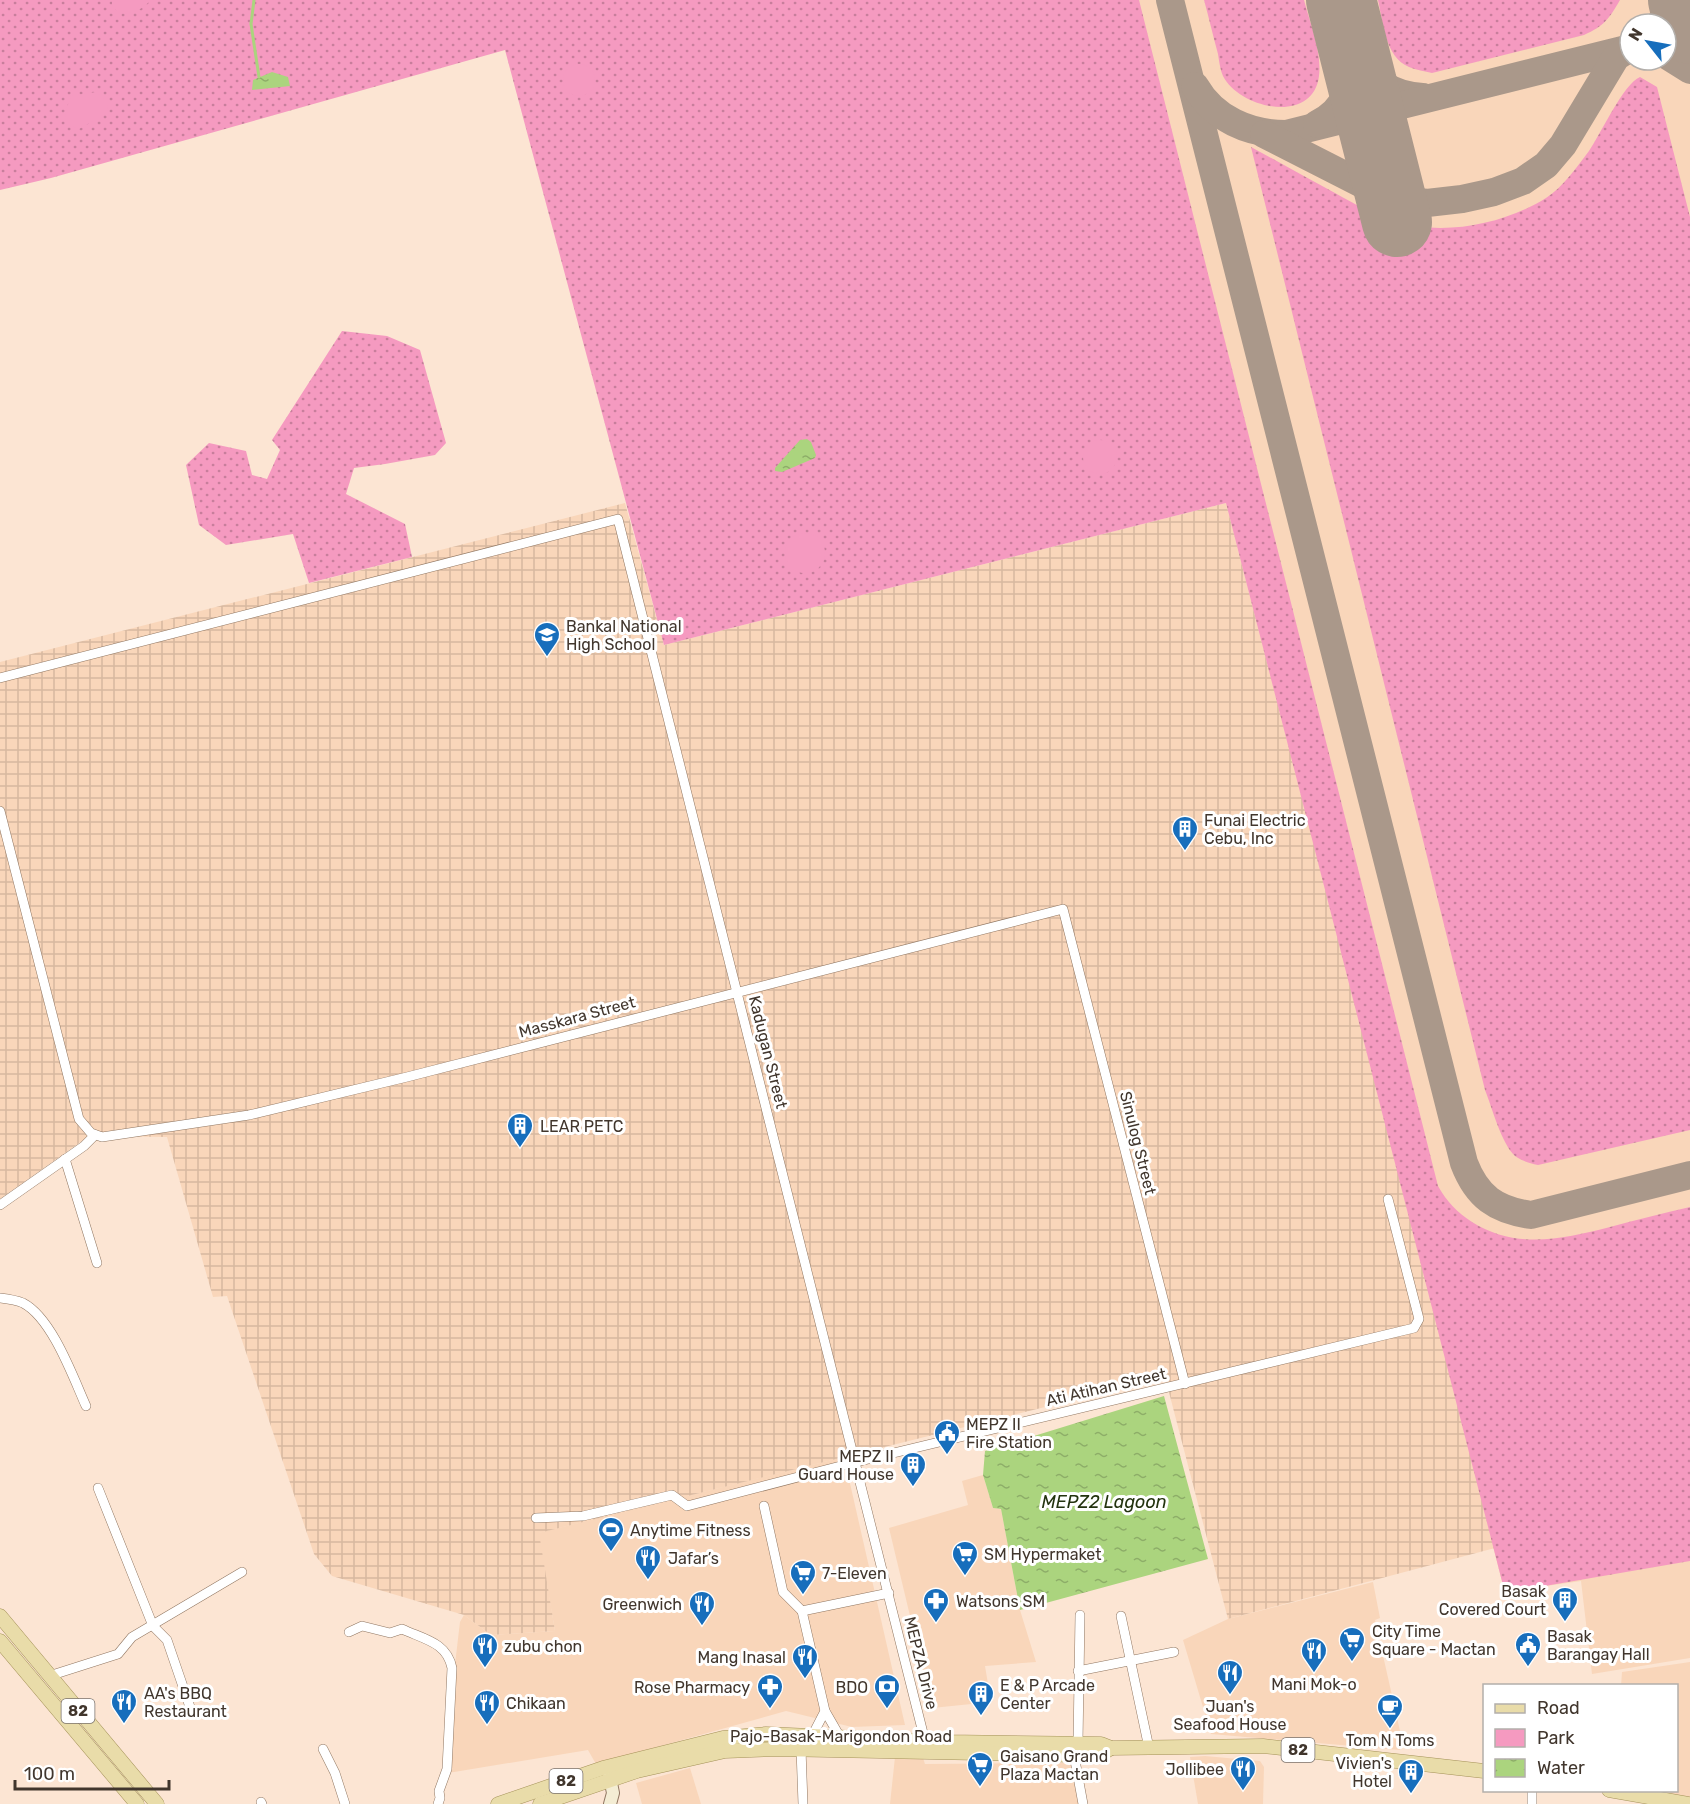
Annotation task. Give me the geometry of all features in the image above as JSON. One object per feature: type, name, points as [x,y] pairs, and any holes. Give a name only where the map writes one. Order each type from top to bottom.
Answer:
[{"type":"main road","name":"82","points":[[0,1616],[157,1804]]},
{"type":"main road","name":"82","points":[[0,1641],[137,1804]]},
{"type":"main road","points":[[20,1665],[30,1654]]},
{"type":"main road","name":"Pajo-Basak-Marigondon Road","points":[[498,1804],[609,1774],[723,1738],[766,1734],[1017,1744],[1076,1749]]},
{"type":"main road","name":"Pajo-Basak-Marigondon Road","points":[[636,1766],[725,1751],[1076,1749],[1101,1744],[1112,1748],[1263,1746],[1483,1771]]},
{"type":"main road","name":"Pajo-Basak-Marigondon Road","points":[[540,1804],[609,1774]]},
{"type":"main road","points":[[1612,1792],[1640,1800],[1688,1804]]},
{"type":"street","name":"Kadugan Street","points":[[0,678],[618,519],[889,1593]]},
{"type":"street","points":[[0,811],[79,1119],[95,1136],[0,1205]]},
{"type":"street","name":"Masskara Street","points":[[95,1136],[249,1115],[399,1079],[1063,909]]},
{"type":"street","name":"Sinulog Street","points":[[1063,909],[1185,1384]]},
{"type":"street","points":[[65,1159],[97,1263]]},
{"type":"street","name":"Ati Atihan Street","points":[[536,1518],[584,1516],[672,1495],[687,1506],[856,1462],[1414,1328],[1419,1319],[1388,1199]]},
{"type":"street","points":[[0,1299],[23,1303],[36,1313],[53,1337],[86,1406]]},
{"type":"street","points":[[98,1488],[153,1626],[167,1640],[190,1707]]},
{"type":"street","points":[[764,1506],[783,1592],[802,1611],[825,1711],[840,1737]]},
{"type":"street","points":[[49,1676],[118,1654],[132,1637],[242,1572]]},
{"type":"street","points":[[802,1611],[889,1593]]},
{"type":"street","name":"MEPZA Drive","points":[[889,1593],[925,1741]]},
{"type":"street","points":[[1080,1615],[1076,1749],[1083,1804]]},
{"type":"street","points":[[1121,1616],[1149,1748]]},
{"type":"street","points":[[349,1632],[362,1626],[390,1633],[402,1629],[442,1647],[450,1656],[452,1668],[447,1768],[439,1791],[438,1804]]},
{"type":"street","points":[[1078,1671],[1174,1652]]},
{"type":"street","points":[[812,1736],[825,1711]]},
{"type":"street","points":[[323,1749],[335,1773],[345,1804]]},
{"type":"street","points":[[801,1749],[803,1804]]},
{"type":"street","points":[[609,1774],[613,1793],[610,1804]]},
{"type":"shaded area","points":[[1100,0],[1690,0],[1690,1658],[1592,1674],[1581,1581],[1539,1587],[1539,1590],[1506,1597],[1226,503]]},
{"type":"shaded area","points":[[625,503],[664,645],[1226,503],[1495,1548],[1228,1619],[1165,1377],[539,1533],[555,1631],[491,1635],[464,1615],[332,1576],[314,1554],[227,1296],[213,1297],[167,1137],[89,1136],[0,1199],[0,662]]},
{"type":"shaded area","points":[[844,1457],[905,1725],[852,1727],[786,1711],[596,1764],[588,1750],[442,1774],[460,1622],[464,1615],[491,1635],[555,1631],[538,1533]]},
{"type":"shaded area","name":"SM Hypermaket","points":[[983,1475],[993,1508],[1001,1509],[1020,1610],[1036,1662],[985,1666],[991,1702],[932,1708],[889,1528],[968,1505],[962,1481]]},
{"type":"shaded area","name":"City Time Square - Mactan","points":[[1373,1582],[1380,1618],[1375,1620],[1400,1731],[1400,1750],[1211,1734],[1183,1640],[1228,1619]]},
{"type":"shaded area","points":[[1690,1662],[1690,1799],[1665,1793],[1678,1792],[1678,1684],[1621,1684],[1622,1672]]},
{"type":"shaded area","points":[[1205,1756],[1260,1761],[1264,1767],[1263,1804],[1198,1804],[1190,1757]]},
{"type":"shaded area","points":[[895,1757],[923,1758],[925,1764],[1071,1763],[1079,1804],[890,1804]]},
{"type":"shaded area","points":[[690,1768],[701,1804],[642,1804],[636,1783]]},
{"type":"green space","points":[[0,0],[1139,0],[1438,1186],[1453,1206],[1472,1222],[1489,1231],[1523,1239],[1540,1240],[1575,1235],[1690,1207],[1690,1561],[1539,1587],[1539,1590],[1506,1597],[1226,503],[664,645],[505,50],[51,178],[0,190]]},
{"type":"green space","points":[[112,0],[150,1],[136,11],[118,13],[112,5]]},
{"type":"green space","points":[[1204,0],[1304,0],[1319,57],[1319,76],[1314,91],[1304,101],[1290,106],[1275,107],[1244,97],[1223,76]]},
{"type":"green space","points":[[1378,0],[1620,0],[1605,21],[1584,35],[1432,73],[1409,67],[1395,55],[1386,38]]},
{"type":"green space","points":[[579,64],[590,69],[595,80],[590,91],[579,96],[568,91],[563,80],[568,69]]},
{"type":"green space","points":[[1640,77],[1657,87],[1690,217],[1690,1130],[1538,1165],[1515,1156],[1505,1143],[1485,1090],[1251,147],[1373,213],[1397,222],[1435,228],[1474,225],[1512,215],[1546,198],[1558,188],[1589,151],[1627,89]]},
{"type":"green space","points":[[96,92],[106,101],[107,113],[79,129],[69,123],[65,116],[72,96]]},
{"type":"green space","points":[[342,331],[387,336],[420,350],[446,443],[435,455],[354,468],[346,494],[405,524],[412,557],[309,583],[293,534],[226,545],[199,525],[186,465],[209,443],[246,451],[252,475],[267,479],[280,450],[272,440]]},
{"type":"green space","points":[[1100,440],[1112,445],[1117,457],[1112,469],[1100,474],[1088,469],[1083,457],[1088,445]]},
{"type":"green space","points":[[805,533],[813,534],[819,539],[824,545],[824,561],[819,567],[813,572],[805,573],[797,572],[791,567],[786,561],[785,553],[786,545],[791,539],[797,534]]},
{"type":"water","points":[[272,72],[288,77],[290,86],[252,90],[253,80]]},
{"type":"water","points":[[807,439],[811,442],[815,458],[782,472],[775,471],[775,468],[800,440]]},
{"type":"water","name":"MEPZ2 Lagoon","points":[[1164,1396],[1208,1559],[1020,1610],[1001,1509],[993,1508],[983,1475],[985,1451]]},
{"type":"waterway","points":[[254,0],[251,24],[259,77]]},
{"type":"taxiway","points":[[1170,0],[1464,1163],[1469,1175],[1489,1200],[1508,1210],[1531,1215],[1690,1175]]},
{"type":"taxiway","points":[[1666,12],[1672,0]]},
{"type":"taxiway","points":[[1354,51],[1366,69],[1382,84],[1401,93],[1423,97]]},
{"type":"taxiway","points":[[1317,124],[1335,111],[1347,94],[1353,73],[1354,51]]},
{"type":"taxiway","points":[[1195,86],[1203,98],[1222,116],[1246,128],[1286,134],[1618,51]]},
{"type":"taxiway","points":[[1264,134],[1368,187],[1397,198],[1427,203],[1494,192],[1523,181],[1546,165],[1563,145],[1618,56]]},
{"type":"taxiway","points":[[1678,62],[1690,70]]},
{"type":"runway","points":[[1341,0],[1397,222]]},
{"type":"runway","points":[[1683,0],[1690,29]]},
{"type":"place","name":"Bankal National High School","points":[[547,658]]},
{"type":"place","name":"Funai Electric Cebu, Inc","points":[[1185,852]]},
{"type":"place","name":"LEAR PETC","points":[[520,1149]]},
{"type":"place","name":"MEPZ II Fire Station","points":[[947,1456]]},
{"type":"place","name":"MEPZ II Guard House","points":[[913,1488]]},
{"type":"place","name":"Anytime Fitness","points":[[611,1553]]},
{"type":"place","name":"SM Hypermaket","points":[[965,1577]]},
{"type":"place","name":"Jafar’s","points":[[648,1581]]},
{"type":"place","name":"7-Eleven","points":[[803,1596]]},
{"type":"place","name":"Basak Covered Court","points":[[1565,1623]]},
{"type":"place","name":"Watsons SM","points":[[936,1624]]},
{"type":"place","name":"Greenwich","points":[[702,1627]]},
{"type":"place","name":"City Time Square - Mactan","points":[[1352,1663]]},
{"type":"place","name":"Basak Barangay Hall","points":[[1528,1668]]},
{"type":"place","name":"zubu chon","points":[[485,1669]]},
{"type":"place","name":"Mani Mok-o","points":[[1314,1674]]},
{"type":"place","name":"Mang Inasal","points":[[805,1680]]},
{"type":"place","name":"Juan's Seafood House","points":[[1230,1696]]},
{"type":"place","name":"Rose Pharmacy","points":[[770,1710]]},
{"type":"place","name":"BDO","points":[[887,1710]]},
{"type":"place","name":"E & P Arcade Center","points":[[981,1717]]},
{"type":"place","name":"AA's BBQ Restaurant","points":[[124,1725]]},
{"type":"place","name":"Chikaan","points":[[487,1726]]},
{"type":"place","name":"Tom N Toms","points":[[1390,1730]]},
{"type":"place","name":"Gaisano Grand Plaza Mactan","points":[[980,1788]]},
{"type":"place","name":"Jollibee","points":[[1243,1792]]},
{"type":"place","name":"Vivien's Hotel","points":[[1411,1795]]}]
